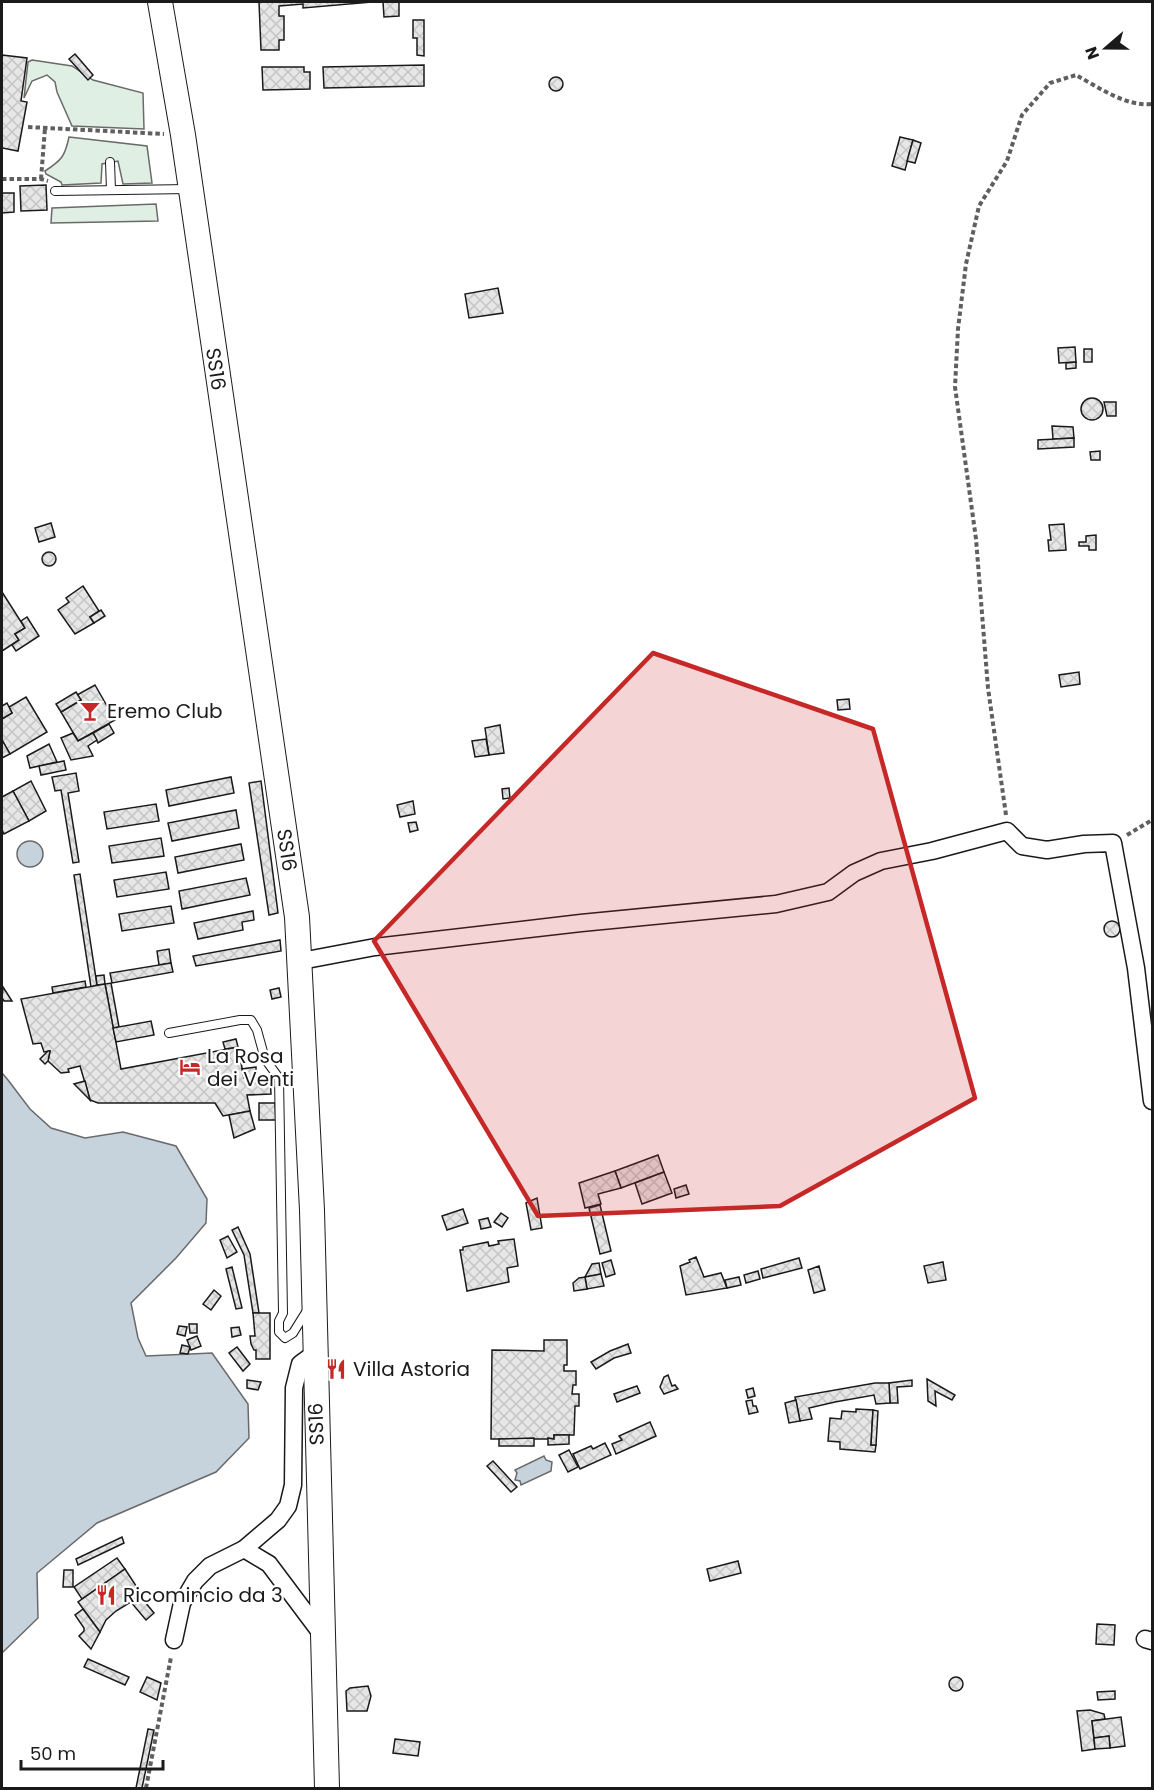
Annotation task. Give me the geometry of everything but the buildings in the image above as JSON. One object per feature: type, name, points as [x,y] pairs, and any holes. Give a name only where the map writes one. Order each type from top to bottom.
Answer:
[{"type":"main road","name":"SS16","points":[[160,2],[170,134],[190,189],[297,917],[312,1210],[327,1788]]},
{"type":"street","points":[[301,961],[375,946],[776,904],[828,892],[854,873],[881,861],[932,851],[1007,831],[1022,846],[1047,850],[1084,844],[1113,843],[1136,968],[1152,1101]]},
{"type":"street","points":[[174,1640],[182,1603],[195,1581],[210,1566],[244,1549],[278,1520],[288,1506],[293,1485],[294,1388],[300,1364],[315,1353]]},
{"type":"street","points":[[244,1549],[269,1563],[323,1636]]},
{"type":"lane","points":[[110,162],[111,190]]},
{"type":"lane","points":[[55,191],[190,189]]},
{"type":"lane","points":[[169,1033],[240,1020],[251,1020],[257,1030],[265,1059],[279,1078],[284,1313],[279,1321],[279,1332],[285,1338],[293,1333],[313,1300]]},
{"type":"path","points":[[1007,831],[988,688],[976,539],[955,387],[958,329],[966,264],[979,206],[1007,161],[1022,115],[1050,83],[1076,75],[1123,99],[1143,105],[1152,104]]},
{"type":"path","points":[[28,127],[170,134]]},
{"type":"path","points":[[41,179],[45,128]]},
{"type":"path","points":[[2,179],[41,179],[54,184],[55,191]]},
{"type":"path","points":[[1113,843],[1152,820]]},
{"type":"path","points":[[146,1788],[174,1640]]},
{"type":"highlighted area","points":[[653,653],[873,729],[975,1098],[780,1206],[538,1216],[374,941]]},
{"type":"green space","points":[[32,60],[72,66],[93,80],[143,93],[144,129],[72,126],[55,82],[47,75],[32,81],[24,98],[28,62]]},
{"type":"green space","points":[[69,137],[147,146],[152,183],[123,184],[118,161],[102,164],[101,183],[62,185],[45,171],[62,157]]},
{"type":"green space","points":[[156,204],[158,221],[51,223],[52,208]]},
{"type":"shaded area","points":[[30,841],[39,845],[43,854],[39,863],[30,867],[21,863],[17,854],[21,845]]},
{"type":"shaded area","points":[[2,1073],[30,1109],[51,1128],[85,1138],[123,1132],[176,1146],[207,1199],[206,1223],[176,1258],[131,1303],[138,1338],[146,1356],[212,1353],[248,1404],[249,1438],[216,1472],[97,1523],[37,1573],[38,1618],[2,1653]]},
{"type":"shaded area","points":[[544,1456],[546,1460],[552,1462],[551,1471],[521,1485],[520,1481],[515,1480],[517,1473],[515,1470]]},
{"type":"place","name":"Eremo Club","points":[[90,711]]},
{"type":"place","name":"La Rosa dei Venti","points":[[190,1067]]},
{"type":"place","name":"Villa Astoria","points":[[336,1369]]},
{"type":"place","name":"Ricomincio da 3","points":[[106,1595]]}]
